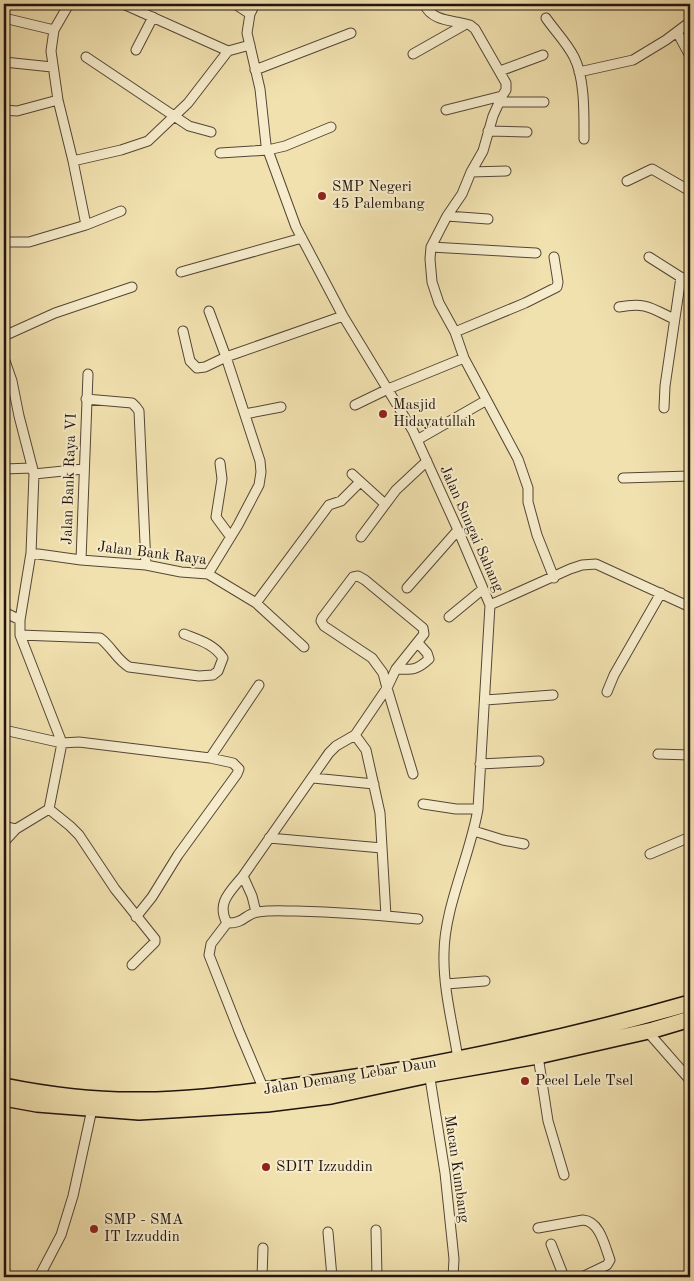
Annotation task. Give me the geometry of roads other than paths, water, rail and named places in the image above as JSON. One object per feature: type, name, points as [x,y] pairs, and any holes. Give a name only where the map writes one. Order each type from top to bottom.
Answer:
[{"type":"highway","name":"Jalan Demang Lebar Daun","points":[[4,1098],[92,1109],[139,1112],[267,1104],[331,1096],[458,1060],[640,1017],[690,1003]]},
{"type":"highway","points":[[640,1017],[646,1031]]},
{"type":"highway","name":"Jalan Demang Lebar Daun","points":[[4,1086],[28,1091],[96,1098],[142,1100],[202,1097],[538,1056],[690,1019]]},
{"type":"street","points":[[69,4],[54,30],[51,50],[52,67],[86,225]]},
{"type":"street","points":[[123,4],[139,6],[153,17],[228,51]]},
{"type":"street","points":[[234,4],[250,14],[255,4]]},
{"type":"street","points":[[424,4],[429,12],[438,18],[470,25],[475,29],[500,71],[507,87],[492,116],[483,151],[471,172],[462,194],[447,216],[431,246],[432,282],[439,303],[455,332],[464,358],[518,459],[528,488],[528,502],[537,535],[554,578]]},
{"type":"street","name":"Jalan Sungai Sahang","points":[[250,14],[247,33],[260,90],[266,145],[296,227],[343,316],[417,440],[490,605],[478,809],[474,831],[449,916],[444,953],[446,984],[458,1060]]},
{"type":"street","points":[[136,50],[153,17]]},
{"type":"street","points":[[4,18],[54,30]]},
{"type":"street","points":[[546,18],[574,57],[579,72],[584,116],[584,139]]},
{"type":"street","points":[[579,72],[633,60],[690,22]]},
{"type":"street","points":[[413,54],[466,24]]},
{"type":"street","points":[[677,32],[690,56]]},
{"type":"street","points":[[255,70],[351,33]]},
{"type":"street","points":[[73,161],[121,150],[148,141],[188,104],[228,51],[250,45]]},
{"type":"street","points":[[500,71],[543,55]]},
{"type":"street","points":[[86,57],[189,126],[211,132]]},
{"type":"street","points":[[4,62],[52,67]]},
{"type":"street","points":[[446,110],[501,99],[544,102]]},
{"type":"street","points":[[4,110],[17,111],[58,100]]},
{"type":"street","points":[[220,153],[268,150],[285,146],[331,127]]},
{"type":"street","points":[[488,131],[527,132]]},
{"type":"street","points":[[627,181],[652,169],[690,191]]},
{"type":"street","points":[[471,172],[506,171]]},
{"type":"street","points":[[4,242],[29,242],[86,225],[122,211]]},
{"type":"street","points":[[447,216],[488,220]]},
{"type":"street","points":[[181,272],[302,238]]},
{"type":"street","points":[[431,246],[536,253]]},
{"type":"street","points":[[455,332],[557,287],[554,257]]},
{"type":"street","points":[[649,257],[690,283]]},
{"type":"street","points":[[664,408],[665,386],[680,277]]},
{"type":"street","points":[[4,336],[55,313],[132,286]]},
{"type":"street","points":[[619,307],[638,304],[674,319]]},
{"type":"street","points":[[208,574],[238,525],[259,485],[261,472],[260,461],[245,414],[209,311]]},
{"type":"street","points":[[183,331],[190,361],[197,368],[205,367],[226,357],[343,316]]},
{"type":"street","points":[[4,358],[12,381],[18,416],[33,471],[31,552],[20,620],[20,636],[62,744],[49,809],[16,829],[4,842]]},
{"type":"street","points":[[355,406],[388,389],[464,358]]},
{"type":"street","name":"Jalan Bank Raya VI","points":[[81,560],[88,374]]},
{"type":"street","name":"Jalan Bank Raya VI","points":[[86,399],[132,403],[139,411],[146,565]]},
{"type":"street","points":[[417,440],[486,401]]},
{"type":"street","points":[[245,414],[281,407]]},
{"type":"street","points":[[361,537],[396,490],[426,461]]},
{"type":"street","points":[[220,462],[222,479],[216,517],[230,536]]},
{"type":"street","points":[[4,469],[33,471],[83,470]]},
{"type":"street","points":[[352,474],[385,504]]},
{"type":"street","points":[[623,478],[690,476]]},
{"type":"street","points":[[256,603],[329,505],[341,501],[360,482]]},
{"type":"street","points":[[407,588],[458,530]]},
{"type":"street","name":"Jalan Bank Raya","points":[[31,552],[81,560],[146,565],[181,572],[208,574],[256,603],[304,647]]},
{"type":"street","points":[[490,605],[554,578],[570,569],[596,564],[690,607]]},
{"type":"street","points":[[227,924],[222,914],[223,905],[228,895],[336,746],[355,735],[386,688],[396,669],[424,634],[423,628],[365,580],[358,576],[353,577],[321,621],[324,626],[372,658],[383,673],[386,688],[413,774]]},
{"type":"street","points":[[449,617],[483,589]]},
{"type":"street","points":[[607,692],[614,675],[661,593]]},
{"type":"street","points":[[4,612],[20,620]]},
{"type":"street","points":[[20,636],[100,638],[129,667],[199,676],[214,675],[218,671],[223,658],[219,652],[212,646],[184,634]]},
{"type":"street","points":[[396,669],[413,670],[429,659],[427,653],[418,643]]},
{"type":"street","points":[[210,758],[259,685]]},
{"type":"street","points":[[485,700],[553,695]]},
{"type":"street","points":[[4,730],[62,744],[79,742],[210,758],[233,764],[239,769],[178,855],[152,898],[136,917]]},
{"type":"street","points":[[355,735],[366,750],[380,812],[386,916]]},
{"type":"street","points":[[658,754],[690,755]]},
{"type":"street","points":[[480,764],[539,761]]},
{"type":"street","points":[[313,778],[374,784]]},
{"type":"street","points":[[424,804],[456,809],[478,809]]},
{"type":"street","points":[[49,809],[79,836],[136,917],[156,939],[132,965]]},
{"type":"street","points":[[4,826],[16,829]]},
{"type":"street","points":[[474,831],[524,844]]},
{"type":"street","points":[[650,854],[690,837]]},
{"type":"street","points":[[269,838],[382,848]]},
{"type":"street","points":[[243,876],[252,896],[256,912]]},
{"type":"street","points":[[227,924],[235,924],[256,912],[334,912],[418,919]]},
{"type":"street","points":[[227,924],[211,944],[209,955],[264,1090]]},
{"type":"street","points":[[446,984],[485,982]]},
{"type":"street","points":[[646,1031],[690,1080]]},
{"type":"street","points":[[538,1056],[548,1121],[564,1175]]},
{"type":"street","name":"Macan Kumbang","points":[[428,1070],[445,1174],[454,1259],[453,1277]]},
{"type":"street","points":[[39,1277],[62,1235],[73,1196],[92,1109]]},
{"type":"street","points":[[538,1228],[583,1220],[588,1220],[594,1224],[603,1240],[610,1260],[607,1265],[582,1277]]},
{"type":"street","points":[[376,1230],[377,1277]]},
{"type":"street","points":[[328,1232],[332,1277]]},
{"type":"street","points":[[551,1244],[564,1277]]},
{"type":"street","points":[[262,1277],[263,1248]]},
{"type":"place","name":"SMP Negeri 45 Palembang","points":[[322,196]]},
{"type":"place","name":"Masjid Hidayatullah","points":[[383,414]]},
{"type":"place","name":"Pecel Lele Tsel","points":[[525,1081]]},
{"type":"place","name":"SDIT Izzuddin","points":[[266,1167]]},
{"type":"place","name":"SMP - SMA IT Izzuddin","points":[[94,1229]]}]
